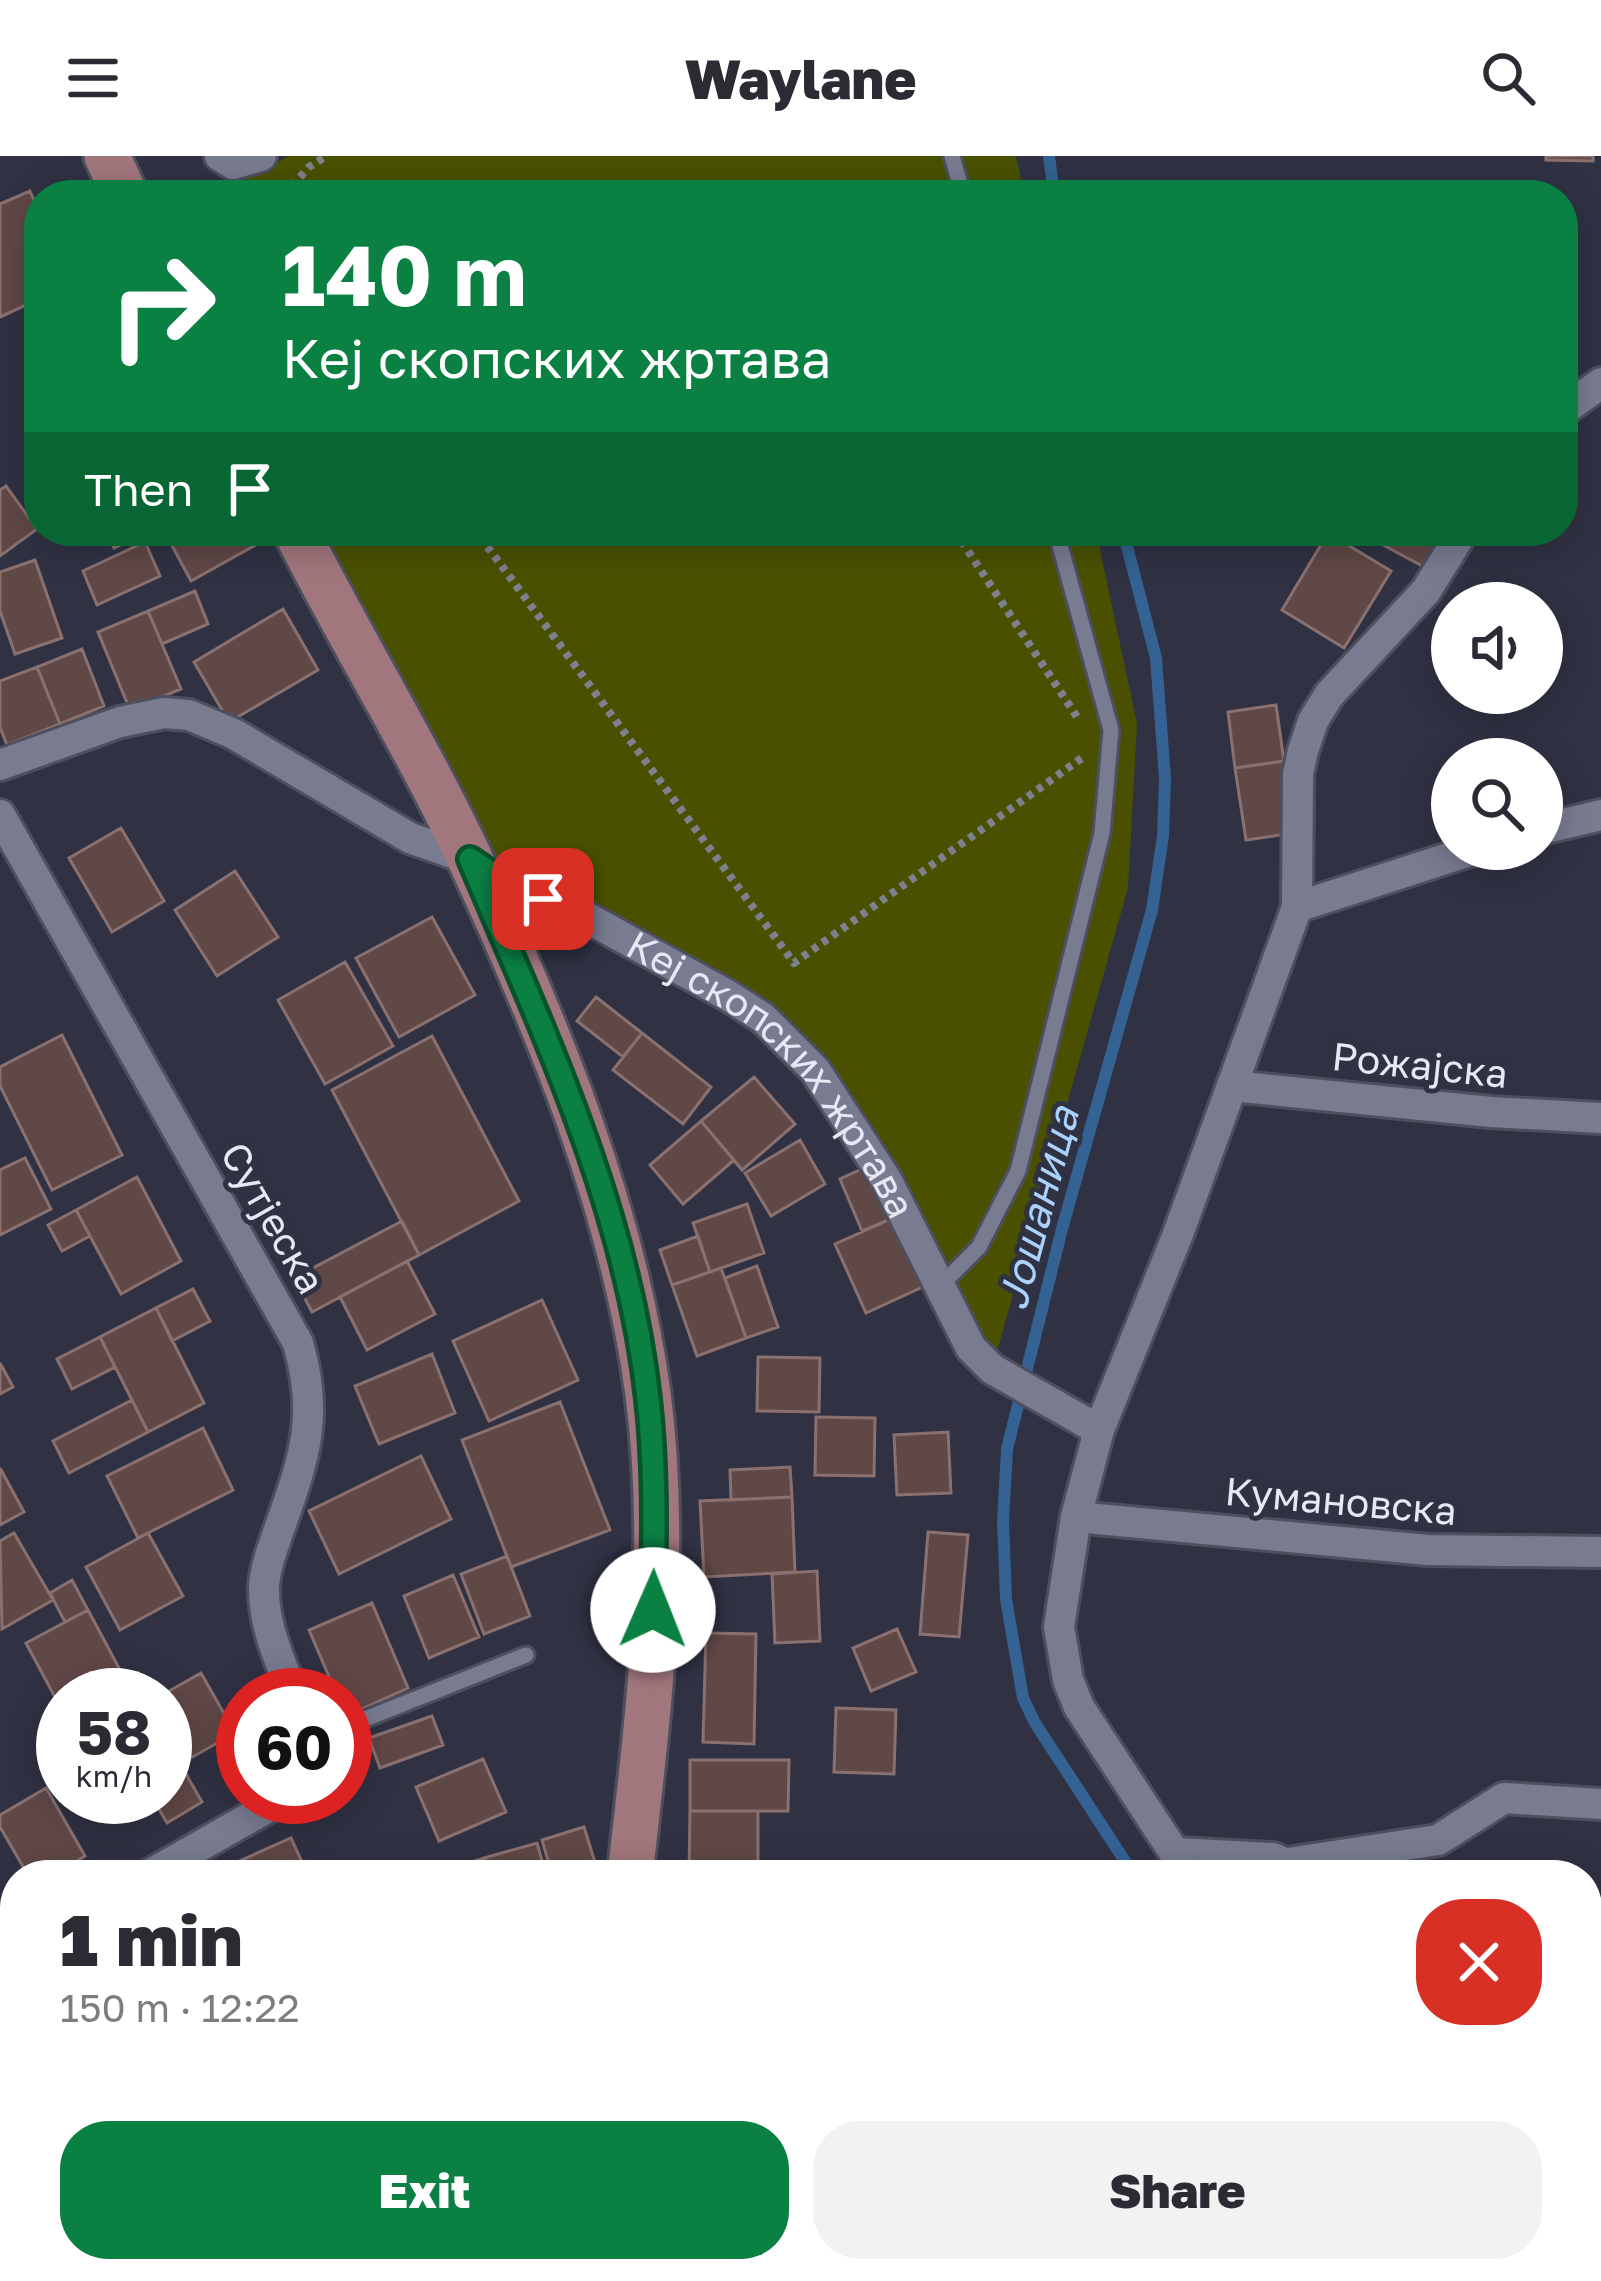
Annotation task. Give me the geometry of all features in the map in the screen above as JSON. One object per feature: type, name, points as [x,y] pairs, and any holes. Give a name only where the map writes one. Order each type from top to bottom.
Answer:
[{"type":"main road","name":"Кеј скопских жртава","points":[[304,546],[470,859],[599,1175],[629,1288],[648,1395],[654,1482],[646,1735],[632,1860]]},
{"type":"street","points":[[220,156],[232,164],[261,156]]},
{"type":"street","points":[[1180,1860],[1079,1707],[1062,1653],[1060,1602],[1076,1517],[1099,1430],[1178,1234],[1297,907],[1298,773],[1313,721],[1329,695],[1426,591],[1454,546]]},
{"type":"street","points":[[0,765],[120,722],[164,713],[189,715],[234,734],[410,838],[470,859]]},
{"type":"street","name":"Сутјеска","points":[[0,815],[298,1343],[307,1375],[306,1451],[264,1585],[269,1632],[282,1668]]},
{"type":"street","points":[[1563,824],[1601,815]]},
{"type":"street","name":"Кеј скопских жртава","points":[[470,859],[518,891],[584,916],[658,954],[763,1018],[815,1070],[855,1130],[887,1181],[971,1348],[992,1369],[1099,1430]]},
{"type":"street","points":[[1297,907],[1431,864]]},
{"type":"street","name":"Рожајска","points":[[1232,1086],[1601,1118]]},
{"type":"street","name":"Кумановска","points":[[1076,1517],[1428,1550],[1601,1552]]},
{"type":"street","points":[[1341,1860],[1438,1840],[1504,1798],[1601,1804]]},
{"type":"street","points":[[175,1860],[239,1824]]},
{"type":"street","points":[[1243,1860],[1278,1860]]},
{"type":"lane","points":[[939,1286],[979,1247],[1018,1171],[1102,833],[1112,730],[1060,546]]},
{"type":"lane","points":[[372,1716],[526,1655]]},
{"type":"path","points":[[297,180],[326,156]]},
{"type":"path","points":[[486,546],[794,963],[1097,748]]},
{"type":"path","points":[[965,546],[1084,728]]},
{"type":"green space","points":[[289,156],[1016,156],[1021,180],[245,180]]},
{"type":"green space","points":[[327,546],[1099,546],[1137,724],[1128,888],[992,1369],[796,1048],[499,873],[434,735]]},
{"type":"building","points":[[1546,156],[1593,156],[1593,161],[1546,160]]},
{"type":"building","points":[[24,194],[24,306],[0,317],[0,204]]},
{"type":"building","points":[[6,486],[24,511],[24,538],[0,556],[0,490]]},
{"type":"building","points":[[136,546],[147,546],[160,576],[97,605],[83,571]]},
{"type":"building","points":[[172,546],[254,546],[191,581]]},
{"type":"building","points":[[1320,546],[1350,546],[1391,571],[1344,648],[1282,610]]},
{"type":"building","points":[[1385,546],[1437,546],[1426,568]]},
{"type":"building","points":[[35,560],[62,638],[15,654],[0,611],[0,572]]},
{"type":"building","points":[[195,591],[208,624],[162,644],[148,611]]},
{"type":"building","points":[[283,609],[318,670],[229,722],[194,662]]},
{"type":"building","points":[[148,611],[181,689],[130,710],[98,632]]},
{"type":"building","points":[[82,649],[104,706],[60,724],[37,667]]},
{"type":"building","points":[[37,667],[60,724],[7,745],[0,727],[0,681]]},
{"type":"building","points":[[1276,705],[1284,761],[1235,768],[1228,712]]},
{"type":"building","points":[[1284,761],[1294,833],[1246,840],[1235,768]]},
{"type":"building","points":[[121,828],[164,901],[112,932],[69,858]]},
{"type":"building","points":[[235,871],[278,937],[217,976],[175,910]]},
{"type":"building","points":[[432,917],[475,995],[399,1037],[356,958]]},
{"type":"building","points":[[345,962],[393,1046],[325,1084],[278,1000]]},
{"type":"building","points":[[596,997],[642,1033],[623,1057],[577,1021]]},
{"type":"building","points":[[642,1033],[711,1087],[683,1124],[613,1070]]},
{"type":"building","points":[[62,1035],[122,1155],[52,1190],[0,1086],[0,1067]]},
{"type":"building","points":[[432,1036],[519,1201],[419,1255],[332,1090]]},
{"type":"building","points":[[754,1077],[795,1124],[742,1170],[701,1121]]},
{"type":"building","points":[[701,1121],[734,1160],[683,1204],[650,1165]]},
{"type":"building","points":[[800,1140],[825,1184],[771,1216],[745,1173]]},
{"type":"building","points":[[25,1158],[51,1209],[0,1235],[0,1170]]},
{"type":"building","points":[[875,1163],[898,1216],[862,1231],[840,1179]]},
{"type":"building","points":[[137,1177],[181,1261],[121,1294],[76,1210]]},
{"type":"building","points":[[747,1204],[764,1253],[710,1272],[693,1223]]},
{"type":"building","points":[[76,1210],[90,1236],[62,1251],[48,1225]]},
{"type":"building","points":[[898,1216],[929,1284],[866,1313],[835,1244]]},
{"type":"building","points":[[402,1221],[419,1255],[312,1312],[294,1278]]},
{"type":"building","points":[[698,1236],[710,1272],[672,1285],[660,1250]]},
{"type":"building","points":[[407,1261],[435,1314],[367,1350],[340,1297]]},
{"type":"building","points":[[757,1266],[778,1327],[746,1338],[725,1278]]},
{"type":"building","points":[[721,1268],[746,1338],[697,1356],[672,1285]]},
{"type":"building","points":[[193,1289],[210,1321],[172,1341],[156,1308]]},
{"type":"building","points":[[542,1300],[578,1380],[489,1421],[453,1341]]},
{"type":"building","points":[[156,1308],[204,1403],[148,1432],[100,1337]]},
{"type":"building","points":[[100,1337],[115,1367],[72,1389],[57,1359]]},
{"type":"building","points":[[432,1354],[455,1413],[379,1444],[355,1386]]},
{"type":"building","points":[[758,1357],[820,1358],[819,1412],[757,1411]]},
{"type":"building","points":[[0,1363],[13,1387],[0,1394]]},
{"type":"building","points":[[132,1400],[148,1432],[69,1473],[53,1441]]},
{"type":"building","points":[[560,1402],[610,1530],[511,1567],[462,1440]]},
{"type":"building","points":[[816,1417],[875,1418],[874,1476],[815,1475]]},
{"type":"building","points":[[203,1428],[233,1490],[138,1538],[107,1476]]},
{"type":"building","points":[[948,1432],[951,1493],[897,1495],[894,1435]]},
{"type":"building","points":[[421,1456],[451,1519],[339,1574],[309,1511]]},
{"type":"building","points":[[790,1467],[792,1497],[731,1500],[730,1470]]},
{"type":"building","points":[[0,1468],[24,1512],[0,1525]]},
{"type":"building","points":[[792,1497],[795,1572],[704,1577],[700,1501]]},
{"type":"building","points":[[928,1532],[968,1535],[959,1637],[920,1634]]},
{"type":"building","points":[[14,1533],[53,1600],[2,1629],[0,1541]]},
{"type":"building","points":[[148,1533],[183,1596],[120,1630],[86,1567]]},
{"type":"building","points":[[507,1556],[530,1616],[484,1634],[461,1574]]},
{"type":"building","points":[[817,1571],[820,1641],[775,1643],[772,1574]]},
{"type":"building","points":[[453,1575],[479,1637],[429,1658],[404,1596]]},
{"type":"building","points":[[72,1580],[88,1610],[65,1622],[50,1593]]},
{"type":"building","points":[[372,1603],[408,1688],[372,1704],[372,1668],[325,1668],[309,1630]]},
{"type":"building","points":[[88,1610],[119,1668],[39,1668],[26,1643]]},
{"type":"building","points":[[897,1629],[916,1672],[871,1691],[853,1648]]},
{"type":"building","points":[[706,1633],[756,1634],[754,1744],[703,1742]]},
{"type":"building","points":[[201,1673],[216,1699],[216,1744],[192,1757],[192,1678]]},
{"type":"building","points":[[836,1708],[896,1710],[894,1774],[834,1772]]},
{"type":"building","points":[[432,1716],[443,1745],[380,1768],[372,1737]]},
{"type":"building","points":[[483,1759],[506,1812],[439,1841],[416,1787]]},
{"type":"building","points":[[690,1760],[789,1760],[788,1811],[690,1811]]},
{"type":"building","points":[[192,1784],[202,1802],[192,1808]]},
{"type":"building","points":[[36,1794],[36,1824],[67,1824],[85,1856],[19,1860],[0,1827],[0,1815]]},
{"type":"building","points":[[690,1811],[758,1811],[758,1860],[689,1860]]},
{"type":"building","points":[[584,1827],[594,1860],[548,1860],[542,1840]]},
{"type":"building","points":[[291,1838],[301,1860],[242,1860]]},
{"type":"building","points":[[537,1843],[542,1860],[485,1860]]},
{"type":"waterway","name":"Јошаница","points":[[1049,156],[1052,180]]},
{"type":"waterway","name":"Јошаница","points":[[1124,1860],[1023,1698],[1006,1599],[1003,1520],[1007,1449],[1062,1229],[1152,910],[1163,836],[1165,778],[1156,658],[1127,546]]},
{"type":"route","points":[[543,899],[518,891],[470,859],[599,1175],[629,1288],[648,1395],[653,1461],[653,1610]]}]
